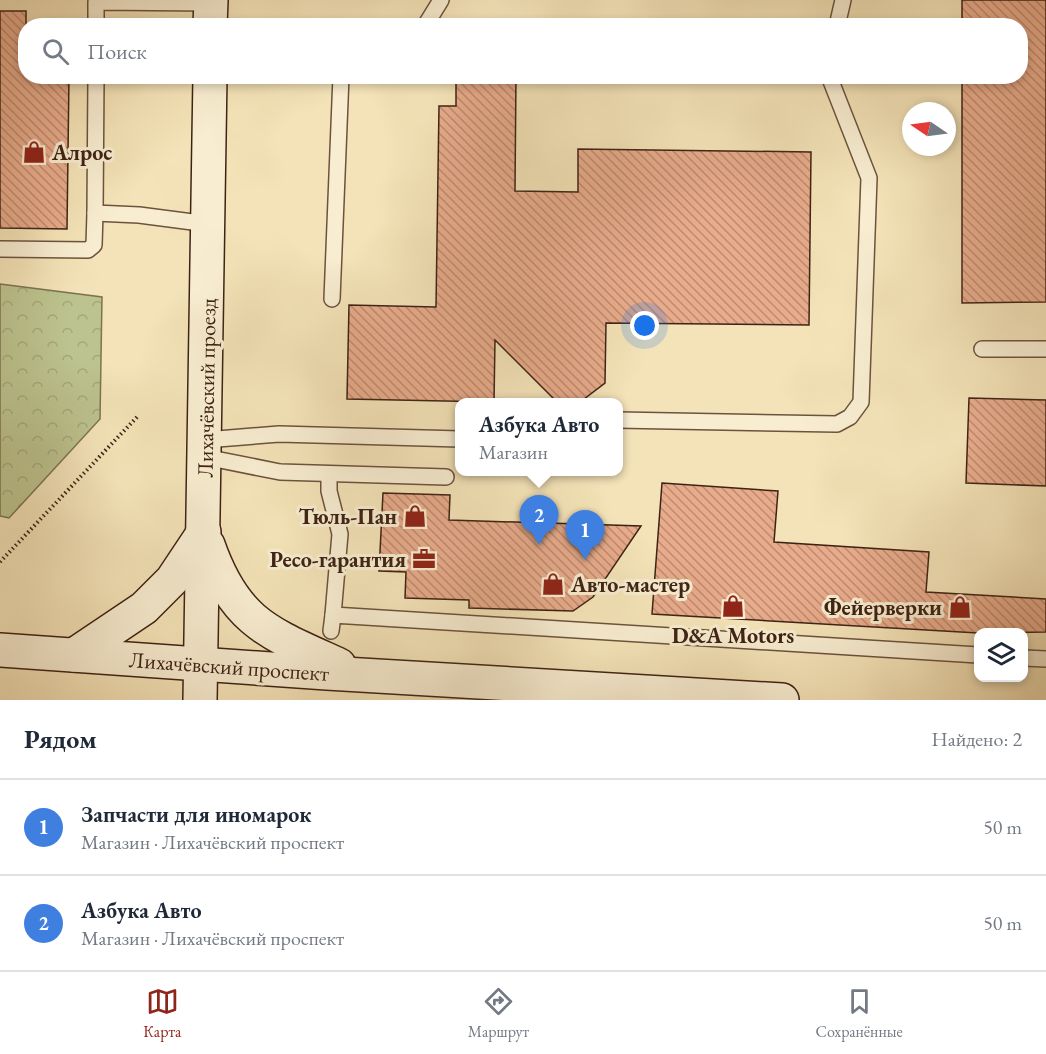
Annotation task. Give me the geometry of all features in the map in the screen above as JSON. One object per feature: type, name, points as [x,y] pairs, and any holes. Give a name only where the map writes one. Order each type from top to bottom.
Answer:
[{"type":"main road","name":"Лихачёвский проезд","points":[[200,700],[210,84]]},
{"type":"main road","points":[[74,655],[144,608],[171,580],[204,532]]},
{"type":"main road","points":[[204,532],[218,574],[237,604],[253,621],[306,652],[360,675]]},
{"type":"main road","name":"Лихачёвский проспект","points":[[0,650],[360,675],[782,700]]},
{"type":"lane","points":[[430,18],[441,0]]},
{"type":"lane","points":[[839,18],[843,0]]},
{"type":"lane","points":[[95,18],[94,1],[210,10]]},
{"type":"lane","points":[[0,249],[88,250],[94,245],[96,84]]},
{"type":"lane","points":[[332,299],[340,84]]},
{"type":"lane","points":[[623,420],[837,424],[850,417],[861,402],[869,178],[832,84]]},
{"type":"lane","points":[[95,213],[139,215],[208,224]]},
{"type":"lane","points":[[982,349],[1046,349]]},
{"type":"lane","points":[[205,449],[279,434],[455,439]]},
{"type":"lane","points":[[205,449],[280,472],[446,477]]},
{"type":"lane","points":[[329,474],[329,491],[340,534],[331,631]]},
{"type":"lane","points":[[333,615],[974,655]]},
{"type":"lane","points":[[1028,658],[1046,659]]},
{"type":"path","points":[[0,562],[137,417]]},
{"type":"green space","points":[[0,284],[102,297],[100,419],[9,518],[0,516]]},
{"type":"building","points":[[962,0],[1046,0],[1046,302],[962,303],[962,84],[1028,84],[1028,18],[962,18]]},
{"type":"building","name":"Алрос","points":[[0,11],[26,11],[26,18],[18,18],[18,84],[69,84],[67,229],[0,228]]},
{"type":"building","points":[[456,84],[516,84],[515,191],[578,192],[578,149],[811,152],[809,325],[606,323],[605,383],[585,398],[553,398],[495,340],[494,398],[455,398],[455,401],[347,399],[349,305],[436,307],[439,106],[456,106]]},
{"type":"building","points":[[969,398],[1046,400],[1046,486],[966,483]]},
{"type":"building","points":[[662,483],[778,491],[774,542],[929,552],[926,592],[1046,599],[1046,632],[1028,632],[1028,628],[974,628],[974,633],[652,614]]},
{"type":"building","points":[[383,493],[450,495],[449,520],[641,526],[593,597],[573,611],[469,608],[469,600],[405,598],[406,572],[379,571]]},
{"type":"place","name":"Алрос","points":[[34,152]]},
{"type":"place","name":"Тюль-Пан","points":[[415,516]]},
{"type":"place","name":"Азбука Авто","points":[[539,545]]},
{"type":"place","name":"Ресо-гарантия","points":[[424,559]]},
{"type":"place","name":"Запчасти для иномарок","points":[[585,560]]},
{"type":"place","name":"Авто-мастер","points":[[553,584]]},
{"type":"place","name":"D&A Motors","points":[[733,606]]},
{"type":"place","name":"Фейерверки","points":[[960,607]]}]
